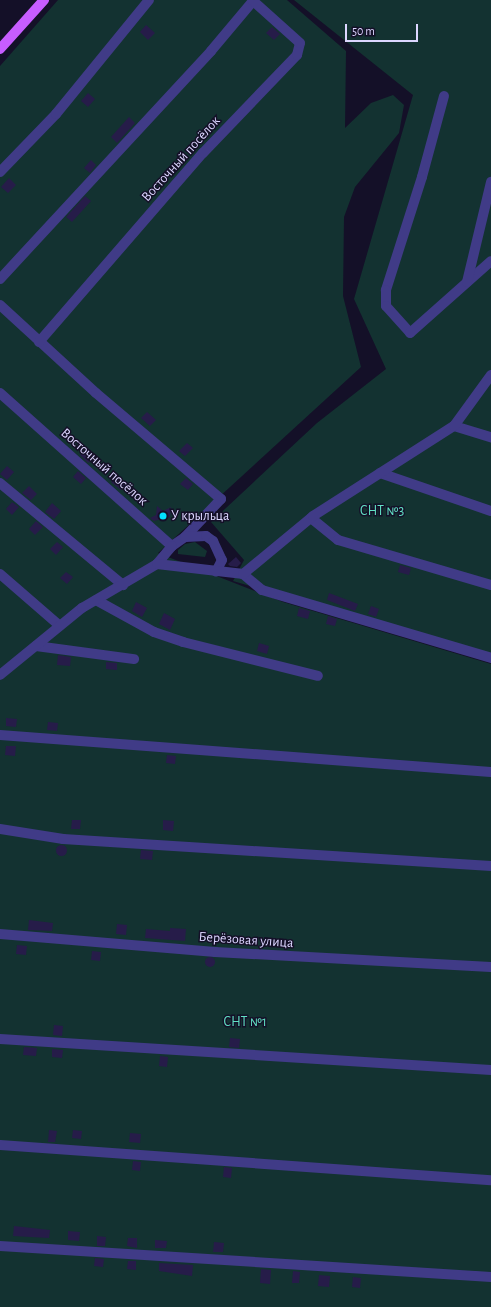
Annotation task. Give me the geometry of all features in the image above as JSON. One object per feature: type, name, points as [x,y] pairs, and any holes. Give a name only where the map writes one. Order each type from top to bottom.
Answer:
[{"type":"main road","points":[[0,49],[44,0]]},
{"type":"street","points":[[0,172],[56,114],[149,0]]},
{"type":"street","name":"Восточный посёлок","points":[[0,279],[206,56],[253,0],[300,43],[297,55],[203,153],[39,342]]},
{"type":"street","points":[[444,96],[422,178],[386,290],[386,306],[410,333],[491,261]]},
{"type":"street","points":[[467,282],[491,182]]},
{"type":"street","points":[[0,305],[39,342],[221,499],[185,537],[172,546],[157,564],[96,600],[60,626],[1,674]]},
{"type":"street","points":[[243,574],[311,518],[454,426],[491,375]]},
{"type":"street","name":"Восточный посёлок","points":[[0,393],[172,546]]},
{"type":"street","points":[[454,426],[491,437]]},
{"type":"street","points":[[380,474],[491,511]]},
{"type":"street","points":[[0,483],[123,585]]},
{"type":"street","points":[[311,518],[338,540],[491,585]]},
{"type":"street","points":[[185,537],[206,536],[213,540],[222,560],[216,572]]},
{"type":"street","points":[[157,564],[243,574],[262,590],[491,658]]},
{"type":"street","points":[[0,574],[60,626]]},
{"type":"street","points":[[96,600],[154,632],[183,642],[318,676]]},
{"type":"street","points":[[36,646],[134,659]]},
{"type":"street","points":[[0,735],[491,772]]},
{"type":"street","points":[[0,830],[63,839],[491,866]]},
{"type":"street","name":"Берёзовая улица","points":[[0,934],[215,952],[491,967]]},
{"type":"street","points":[[0,1040],[491,1070]]},
{"type":"street","points":[[0,1145],[491,1180]]},
{"type":"street","points":[[0,1246],[491,1277]]},
{"type":"green space","name":"СНТ №1","points":[[58,0],[287,0],[346,51],[345,128],[371,103],[393,95],[404,105],[399,133],[355,187],[344,217],[343,296],[361,367],[158,553],[283,602],[491,664],[491,1307],[0,1307],[0,66]]},
{"type":"green space","name":"СНТ №3","points":[[294,0],[491,0],[491,656],[233,581],[244,560],[211,522],[317,423],[386,369],[354,299],[413,95]]},
{"type":"green space","points":[[195,542],[207,551],[205,557],[178,554],[178,550],[185,544]]},
{"type":"building","points":[[146,25],[155,33],[148,40],[140,32]]},
{"type":"building","points":[[272,27],[280,34],[274,40],[266,33]]},
{"type":"building","points":[[88,93],[95,99],[88,107],[81,101]]},
{"type":"building","points":[[129,117],[135,123],[117,143],[111,137]]},
{"type":"building","points":[[91,160],[96,165],[90,173],[84,168]]},
{"type":"building","points":[[9,178],[16,185],[8,193],[1,187]]},
{"type":"building","points":[[85,196],[91,201],[72,222],[66,217]]},
{"type":"building","points":[[147,412],[156,420],[150,426],[141,418]]},
{"type":"building","points":[[187,443],[193,448],[185,456],[179,451]]},
{"type":"building","points":[[87,447],[95,455],[88,463],[80,455]]},
{"type":"building","points":[[7,466],[14,472],[7,480],[0,474]]},
{"type":"building","points":[[78,471],[86,478],[81,484],[73,477]]},
{"type":"building","points":[[117,475],[127,484],[121,490],[111,482]]},
{"type":"building","points":[[186,478],[193,484],[188,490],[180,484]]},
{"type":"building","points":[[29,486],[37,494],[31,500],[22,493]]},
{"type":"building","points":[[12,502],[19,507],[12,515],[6,509]]},
{"type":"building","points":[[52,503],[61,511],[54,519],[45,512]]},
{"type":"building","points":[[157,506],[163,511],[171,507],[170,517],[154,521],[150,518],[156,515]]},
{"type":"building","points":[[36,521],[43,527],[35,535],[29,529]]},
{"type":"building","points":[[57,542],[63,547],[56,555],[50,549]]},
{"type":"building","points":[[236,557],[241,563],[237,567],[230,566],[228,564]]},
{"type":"building","points":[[400,565],[411,568],[409,575],[398,572]]},
{"type":"building","points":[[66,572],[73,577],[67,584],[60,578]]},
{"type":"building","points":[[329,593],[358,604],[355,611],[327,600]]},
{"type":"building","points":[[136,602],[147,608],[142,617],[132,611]]},
{"type":"building","points":[[371,606],[379,609],[376,617],[368,614]]},
{"type":"building","points":[[299,608],[310,611],[308,619],[297,616]]},
{"type":"building","points":[[164,613],[175,619],[170,630],[159,624]]},
{"type":"building","points":[[328,616],[337,619],[335,626],[326,624]]},
{"type":"building","points":[[259,643],[269,646],[267,654],[257,651]]},
{"type":"building","points":[[58,655],[71,657],[70,666],[57,665]]},
{"type":"building","points":[[106,662],[117,663],[117,670],[106,669]]},
{"type":"building","points":[[6,718],[17,719],[16,727],[6,726]]},
{"type":"building","points":[[48,722],[58,723],[57,731],[47,730]]},
{"type":"building","points":[[6,746],[16,746],[15,756],[5,755]]},
{"type":"building","points":[[167,755],[176,756],[175,764],[166,763]]},
{"type":"building","points":[[72,820],[81,820],[80,829],[71,829]]},
{"type":"building","points":[[163,820],[174,821],[173,831],[163,830]]},
{"type":"building","points":[[59,845],[63,845],[65,846],[65,854],[59,855],[56,852],[56,848]]},
{"type":"building","points":[[141,850],[153,851],[152,860],[140,859]]},
{"type":"building","points":[[29,920],[53,923],[52,931],[28,930]]},
{"type":"building","points":[[117,924],[127,925],[126,935],[116,934]]},
{"type":"building","points":[[170,928],[186,929],[185,941],[145,938],[146,929],[170,931]]},
{"type":"building","points":[[17,945],[27,946],[26,955],[16,954]]},
{"type":"building","points":[[92,951],[101,952],[100,961],[91,960]]},
{"type":"building","points":[[208,957],[212,957],[214,958],[214,966],[208,967],[205,964],[205,960]]},
{"type":"building","points":[[54,1025],[63,1026],[62,1036],[53,1035]]},
{"type":"building","points":[[230,1038],[240,1039],[239,1048],[229,1047]]},
{"type":"building","points":[[24,1047],[37,1048],[36,1056],[23,1055]]},
{"type":"building","points":[[52,1049],[63,1050],[62,1058],[52,1057]]},
{"type":"building","points":[[160,1056],[168,1057],[167,1067],[159,1066]]},
{"type":"building","points":[[49,1130],[57,1131],[55,1142],[48,1142]]},
{"type":"building","points":[[73,1130],[82,1131],[81,1139],[72,1138]]},
{"type":"building","points":[[130,1133],[141,1134],[140,1143],[129,1142]]},
{"type":"building","points":[[133,1161],[141,1162],[140,1171],[132,1170]]},
{"type":"building","points":[[224,1167],[232,1168],[231,1178],[223,1177]]},
{"type":"building","points":[[14,1226],[50,1230],[49,1238],[13,1236]]},
{"type":"building","points":[[68,1231],[80,1232],[79,1241],[68,1240]]},
{"type":"building","points":[[97,1236],[106,1237],[105,1246],[97,1246]]},
{"type":"building","points":[[128,1238],[137,1238],[137,1248],[127,1246]]},
{"type":"building","points":[[155,1240],[167,1241],[166,1248],[155,1248]]},
{"type":"building","points":[[214,1242],[224,1243],[223,1252],[213,1252]]},
{"type":"building","points":[[95,1258],[104,1259],[103,1267],[94,1266]]},
{"type":"building","points":[[128,1261],[136,1261],[136,1270],[127,1269]]},
{"type":"building","points":[[159,1263],[193,1265],[192,1276],[159,1271]]},
{"type":"building","points":[[261,1269],[271,1270],[270,1284],[260,1283]]},
{"type":"building","points":[[293,1271],[300,1272],[299,1283],[292,1283]]},
{"type":"building","points":[[319,1275],[330,1276],[329,1287],[318,1286]]},
{"type":"building","points":[[353,1277],[361,1278],[360,1288],[352,1287]]},
{"type":"place","name":"У крыльца","points":[[163,516]]}]
